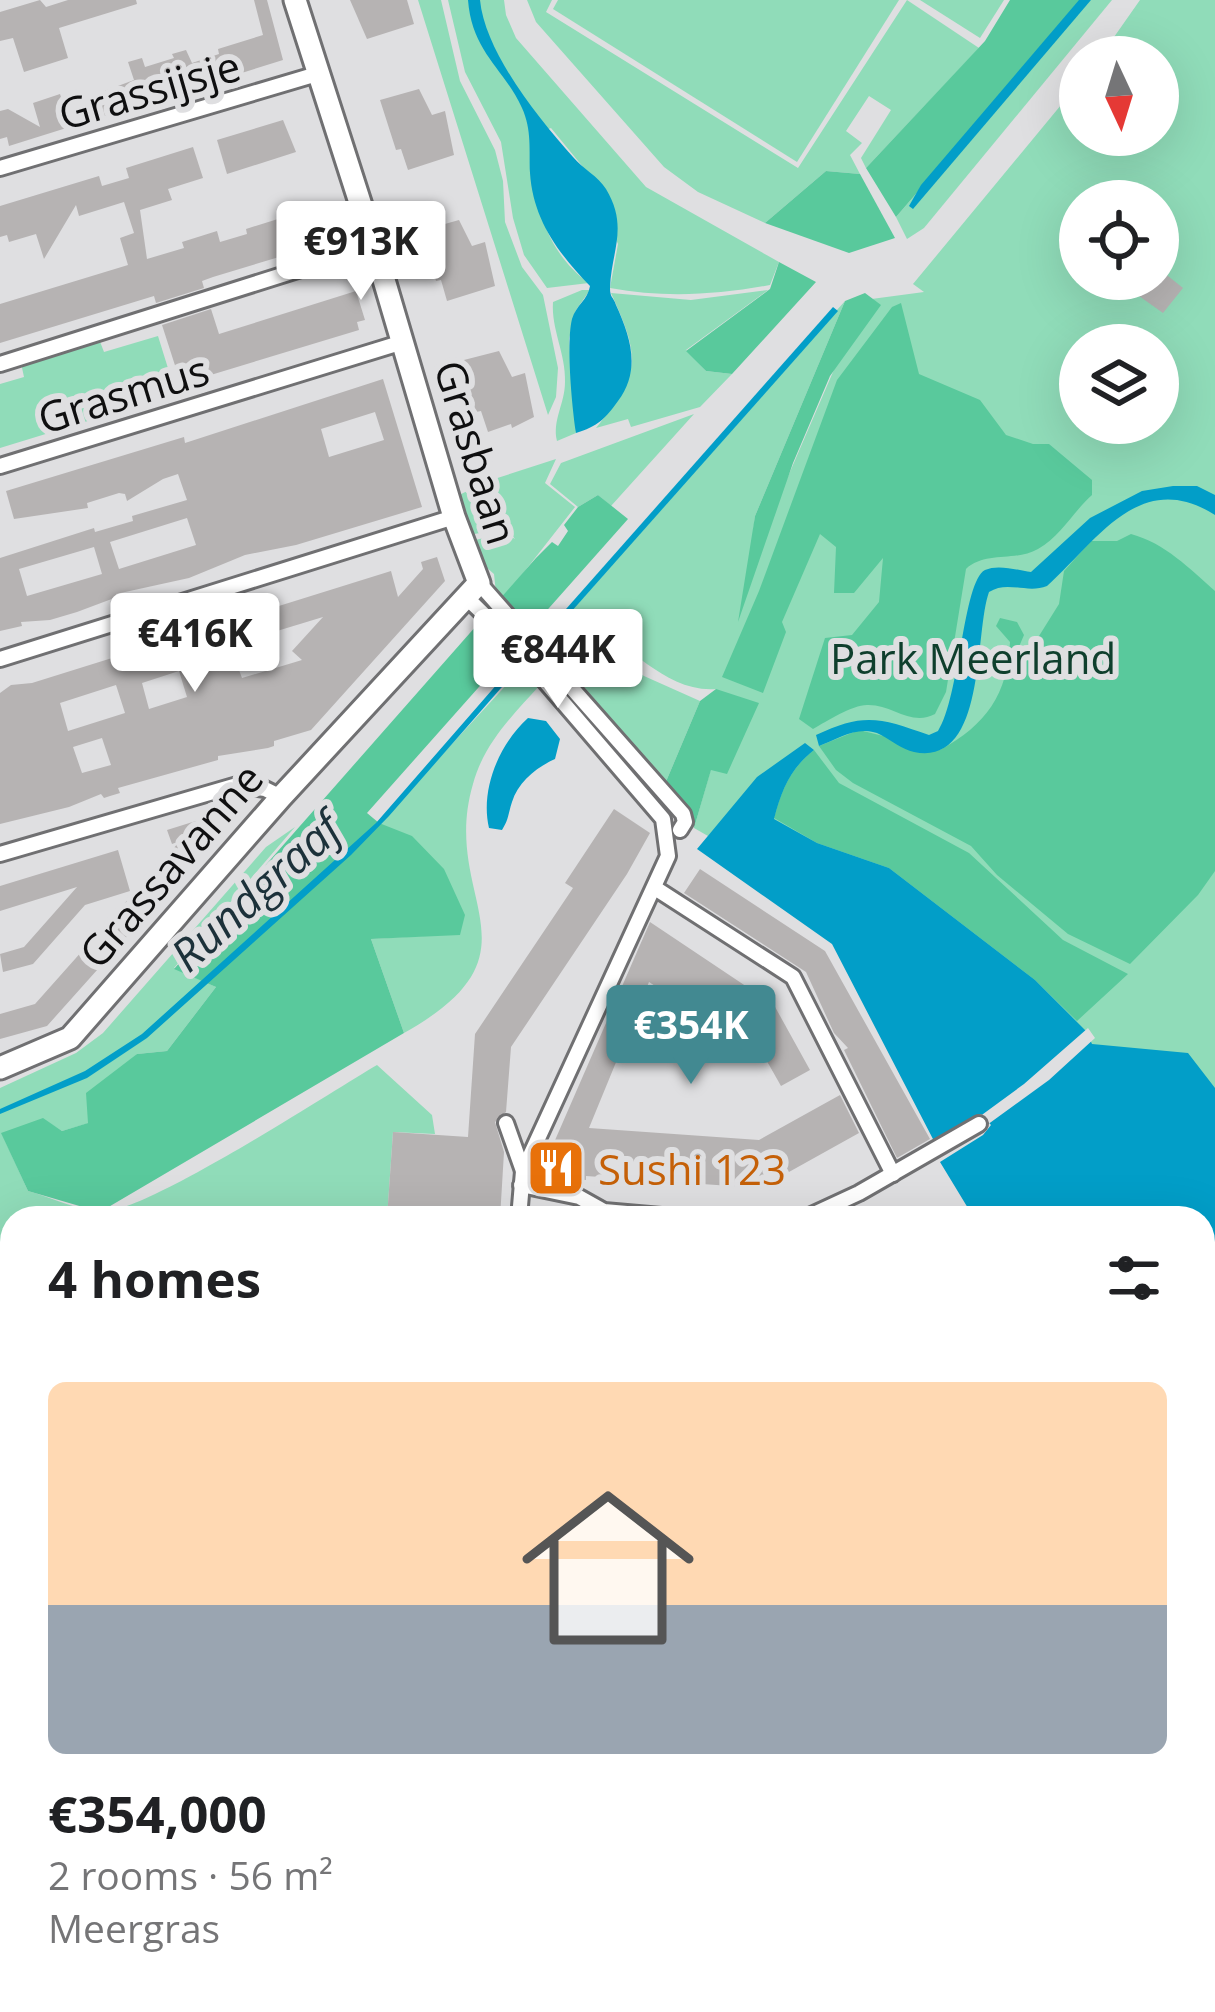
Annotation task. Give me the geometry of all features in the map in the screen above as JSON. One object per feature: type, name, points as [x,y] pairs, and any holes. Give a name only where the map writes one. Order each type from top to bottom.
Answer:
[{"type":"street","name":"Grasbaan","points":[[295,0],[403,342],[473,590]]},
{"type":"street","name":"Grassijsje","points":[[0,168],[317,74]]},
{"type":"street","points":[[0,364],[374,246]]},
{"type":"street","name":"Grasmus","points":[[0,466],[403,342]]},
{"type":"street","points":[[0,659],[454,517]]},
{"type":"street","points":[[473,590],[507,637],[662,818],[668,856],[522,1178],[519,1206]]},
{"type":"street","points":[[473,590],[683,814],[680,830]]},
{"type":"street","name":"Grassavanne","points":[[0,1068],[70,1038],[281,797],[473,590]]},
{"type":"street","points":[[0,854],[237,785],[281,797]]},
{"type":"street","points":[[655,888],[793,977],[893,1174]]},
{"type":"street","points":[[506,1123],[522,1178]]},
{"type":"street","points":[[829,1206],[979,1124]]},
{"type":"street","points":[[522,1178],[595,1206]]},
{"type":"green space","points":[[418,0],[441,0],[460,81],[495,150],[503,181],[505,222],[522,267],[543,295],[558,368],[556,397],[548,415]]},
{"type":"green space","points":[[448,0],[504,0],[516,38],[646,187],[779,262],[770,285],[690,294],[610,288],[618,244],[583,167],[551,128],[530,136],[537,198],[560,253],[589,283],[547,288],[524,255],[501,142],[465,72]]},
{"type":"green space","points":[[527,0],[552,0],[546,12],[798,168],[907,0],[979,48],[866,168],[861,158],[891,110],[869,96],[846,131],[862,143],[850,155],[860,174],[826,171],[765,223],[698,192],[664,167],[536,22]]},
{"type":"green space","points":[[558,0],[899,0],[797,162],[553,9]]},
{"type":"green space","points":[[920,0],[1004,0],[980,38]]},
{"type":"green space","points":[[1010,0],[1083,0],[896,217],[866,168],[985,41]]},
{"type":"green space","points":[[1083,0],[1112,0],[1082,36],[1059,36],[1059,64],[924,228],[907,239],[896,217]]},
{"type":"green space","name":"Park Meerland","points":[[1140,0],[1215,0],[1215,1206],[1189,1206],[735,807],[708,836],[694,828],[711,769],[716,689],[678,682],[606,640],[590,641],[561,660],[545,637],[845,301],[755,516],[749,567],[864,300],[924,292],[913,284],[1059,107],[1059,156],[1179,156],[1179,36],[1115,36]]},
{"type":"green space","points":[[826,171],[860,174],[895,238],[849,253],[765,223]]},
{"type":"green space","points":[[779,262],[816,282],[732,374],[706,371],[686,351],[770,289]]},
{"type":"green space","points":[[590,290],[576,310],[569,339],[576,433],[557,441],[565,382],[553,302]]},
{"type":"green space","points":[[768,290],[686,350],[706,371],[732,374],[700,407],[631,427],[628,419],[596,428],[622,392],[632,364],[627,333],[611,293],[691,300]]},
{"type":"green space","points":[[865,293],[881,305],[830,376],[793,463],[738,622],[755,516],[845,301]]},
{"type":"green space","points":[[901,303],[919,374],[980,400],[1006,435],[1049,444],[1092,480],[1092,495],[1038,549],[982,560],[966,569],[946,692],[935,714],[918,718],[861,706],[813,729],[799,719],[825,638],[852,635],[879,602],[883,558],[854,593],[834,593],[836,547],[820,534],[782,622],[786,632],[763,693],[722,677],[837,380],[892,307]]},
{"type":"green space","points":[[158,336],[176,394],[0,448],[0,384],[24,377],[21,363],[99,339],[104,352]]},
{"type":"green space","points":[[694,414],[611,506],[598,495],[578,507],[550,484],[561,463]]},
{"type":"green space","points":[[556,459],[545,483],[575,507],[503,599],[496,593],[494,574],[479,561],[471,541],[505,533],[515,539],[507,528],[469,535],[457,496]]},
{"type":"green space","points":[[598,495],[628,519],[367,813],[412,836],[444,869],[465,915],[460,935],[371,939],[404,1033],[110,1206],[79,1206],[28,1191],[1,1133],[43,1118],[62,1131],[88,1123],[86,1093],[137,1054],[167,1051],[216,987],[174,969],[536,558],[552,542],[558,546],[568,531],[564,525],[578,507]]},
{"type":"green space","points":[[1131,534],[1166,550],[1215,591],[1215,871],[1198,895],[1130,964],[1068,934],[997,875],[971,846],[853,783],[836,770],[819,746],[859,730],[940,750],[956,740],[982,719],[1005,677],[1010,642],[996,626],[1000,618],[1017,622],[1024,635],[1018,649],[1029,652],[1059,604],[1064,571],[1091,541],[1117,541]]},
{"type":"green space","points":[[613,654],[644,676],[700,701],[665,784],[570,670],[585,657]]},
{"type":"green space","points":[[523,667],[540,685],[484,755],[466,825],[481,949],[472,976],[447,1004],[404,1033],[371,939],[460,934],[379,823]]},
{"type":"green space","points":[[716,689],[759,703],[727,774],[711,770],[694,828],[690,814],[665,784],[700,701]]},
{"type":"green space","points":[[814,750],[839,783],[969,853],[1063,940],[1128,974],[1077,1021],[1035,980],[889,868],[817,843],[774,818],[788,780]]},
{"type":"green space","points":[[295,827],[174,968],[216,987],[167,1051],[137,1054],[89,1123],[62,1131],[43,1119],[2,1134],[28,1191],[73,1206],[0,1206],[0,1088],[76,1053],[103,1033],[266,847]]},
{"type":"green space","points":[[377,1065],[432,1115],[435,1134],[393,1132],[388,1206],[127,1206],[194,1174]]},
{"type":"water","points":[[468,0],[480,0],[492,41],[515,83],[559,141],[603,184],[616,215],[610,291],[629,342],[630,378],[605,417],[576,433],[570,330],[590,286],[558,249],[542,221],[532,190],[525,116],[475,33]]},
{"type":"water","points":[[1079,0],[1091,0],[913,209],[909,206],[921,185]]},
{"type":"water","points":[[833,307],[838,311],[555,630],[551,626]]},
{"type":"water","points":[[1197,486],[1215,495],[1215,515],[1188,502],[1142,505],[1102,531],[1047,586],[989,592],[966,719],[954,739],[938,751],[914,752],[865,731],[819,746],[816,735],[860,720],[885,721],[929,735],[938,731],[952,693],[971,595],[985,570],[1002,567],[1031,572],[1090,518],[1142,491]]},
{"type":"water","points":[[512,667],[516,671],[351,855],[147,1038],[87,1078],[0,1114],[0,1109],[85,1071],[142,1034],[376,823]]},
{"type":"water","points":[[528,718],[546,721],[560,739],[555,759],[519,788],[502,830],[489,828],[487,798],[494,768],[508,741]]},
{"type":"water","points":[[805,743],[814,750],[788,780],[774,819],[817,843],[889,868],[1035,980],[1086,1031],[1092,1044],[1188,1053],[1215,1088],[1215,1206],[967,1206],[940,1162],[991,1125],[981,1114],[934,1141],[832,944],[697,849],[757,777]]},
{"type":"pier","points":[[1088,1028],[1095,1038],[1049,1080],[987,1125],[979,1117],[1024,1084]]},
{"type":"building","points":[[40,0],[46,7],[68,0],[136,0],[137,4],[59,28],[68,58],[24,72],[13,38],[0,41],[0,12]]},
{"type":"building","points":[[254,0],[267,0],[283,60],[9,146],[7,137],[0,139],[0,111],[8,109],[40,127],[33,103],[60,94],[64,106],[134,80],[128,62],[142,58],[145,67],[186,50],[192,63],[263,35]]},
{"type":"building","points":[[350,0],[407,0],[414,24],[367,39]]},
{"type":"building","points":[[419,89],[432,115],[445,111],[454,155],[408,170],[401,149],[396,150],[380,100]]},
{"type":"building","points":[[283,120],[296,152],[227,174],[217,140]]},
{"type":"building","points":[[193,147],[203,178],[168,189],[172,200],[140,210],[147,259],[217,231],[220,242],[329,203],[338,232],[330,234],[332,241],[202,281],[204,288],[156,303],[154,296],[0,343],[0,304],[128,265],[120,238],[134,233],[124,202],[79,216],[76,205],[44,259],[36,234],[9,242],[7,235],[0,237],[0,206],[99,176],[102,186],[129,178],[126,168]]},
{"type":"building","points":[[459,220],[472,246],[485,242],[495,286],[447,301],[420,231]]},
{"type":"building","points":[[356,291],[365,320],[357,322],[359,330],[181,384],[162,325],[211,309],[219,334]]},
{"type":"building","points":[[1145,300],[1173,300],[1163,313]]},
{"type":"building","points":[[499,351],[512,377],[525,373],[534,417],[512,428],[511,424],[488,432],[481,411],[476,412],[460,361]]},
{"type":"building","points":[[383,379],[422,507],[296,545],[245,555],[189,578],[116,594],[77,612],[21,622],[22,626],[0,631],[0,558],[94,528],[95,532],[133,521],[132,516],[187,500],[178,474],[127,501],[119,493],[87,503],[88,508],[14,519],[6,491],[184,437],[185,443]],"holes":[[[375,412],[384,440],[329,457],[321,429]],[[187,518],[196,545],[119,569],[110,542]],[[94,547],[102,574],[27,596],[19,569]]]},
{"type":"building","points":[[437,557],[445,581],[311,730],[274,741],[268,748],[218,756],[218,760],[118,788],[120,793],[104,798],[101,794],[0,824],[0,693],[11,685],[32,683],[391,571],[398,597],[423,569],[421,562]],"holes":[[[323,617],[292,651],[302,660],[242,678],[232,651],[248,646],[247,640]],[[179,671],[187,697],[149,709],[142,683]],[[116,685],[125,713],[68,731],[60,703]],[[102,738],[111,765],[82,773],[73,747]]]},
{"type":"building","points":[[614,809],[650,833],[511,1047],[506,1112],[495,1122],[504,1152],[501,1206],[388,1206],[393,1132],[468,1137],[475,1034],[573,888],[565,883]]},
{"type":"building","points":[[199,820],[207,847],[47,1026],[0,1039],[0,1014],[35,1004],[180,841],[172,844],[167,830]]},
{"type":"building","points":[[118,850],[130,891],[85,905],[33,964],[3,972],[0,954],[24,947],[77,887],[0,911],[0,886]]},
{"type":"building","points":[[700,869],[825,951],[930,1139],[897,1158],[844,1050],[848,1048],[834,1033],[806,972],[684,893]]},
{"type":"building","points":[[650,922],[774,1005],[810,1070],[781,1086],[742,1017],[730,1035],[649,982],[589,1128],[759,1140],[840,1095],[859,1133],[760,1188],[539,1177]]},
{"type":"place","name":"Sushi 123","points":[[556,1168]]},
{"type":"water label","name":"Rundgraaf","points":[[255,891]]}]
